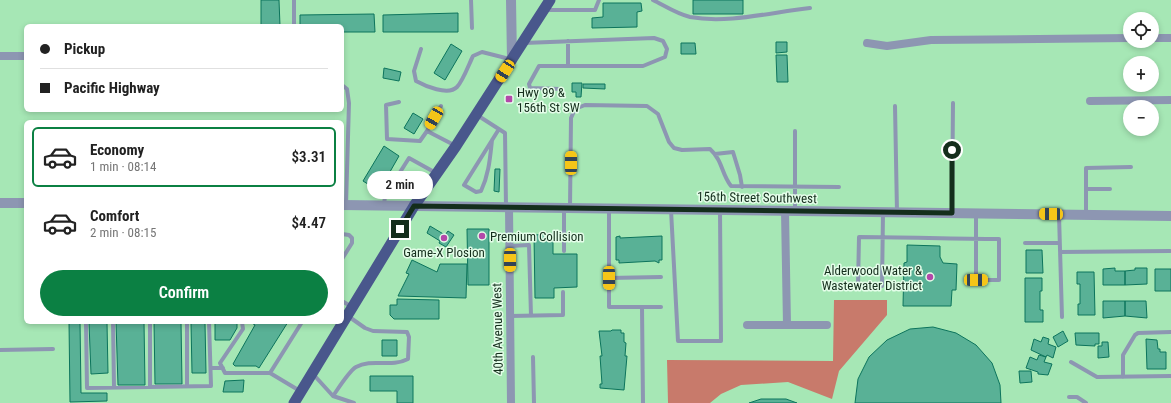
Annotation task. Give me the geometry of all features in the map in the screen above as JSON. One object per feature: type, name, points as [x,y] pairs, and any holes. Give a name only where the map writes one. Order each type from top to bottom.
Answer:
[{"type":"highway","points":[[344,322],[414,206],[456,146],[550,0]]},
{"type":"highway","points":[[294,403],[343,324]]},
{"type":"street","points":[[511,0],[512,60]]},
{"type":"street","points":[[867,43],[887,46],[931,40],[1123,38]]},
{"type":"street","points":[[1159,38],[1171,38]]},
{"type":"street","points":[[0,56],[24,56]]},
{"type":"street","points":[[1090,100],[1171,100]]},
{"type":"street","points":[[0,203],[24,203]]},
{"type":"street","name":"156th Street Southwest","points":[[344,205],[1171,216]]},
{"type":"street","name":"40th Avenue West","points":[[508,207],[510,246],[511,403]]},
{"type":"street","points":[[787,325],[790,211]]},
{"type":"street","points":[[747,325],[827,325]]},
{"type":"lane","points":[[294,0],[294,24]]},
{"type":"lane","points":[[471,0],[472,28]]},
{"type":"lane","points":[[543,10],[595,10],[599,0]]},
{"type":"lane","points":[[653,0],[681,14],[698,18],[752,16],[810,8]]},
{"type":"lane","points":[[523,43],[654,38],[663,41],[667,49],[665,57],[643,66],[540,66],[528,84],[530,88],[560,89]]},
{"type":"lane","points":[[568,41],[568,66]]},
{"type":"lane","points":[[421,49],[414,71],[416,81],[426,87],[449,90],[457,87],[473,56],[482,52],[512,60]]},
{"type":"lane","points":[[344,87],[347,90],[349,103],[344,205]]},
{"type":"lane","points":[[399,102],[386,105],[387,139],[420,141],[441,106]]},
{"type":"lane","points":[[952,213],[953,103]]},
{"type":"lane","points":[[564,251],[571,118],[575,108],[585,105],[647,106],[658,114],[669,142],[674,148],[682,150],[710,149],[718,157],[726,180],[731,186],[795,188],[839,187]]},
{"type":"lane","points":[[895,106],[897,212]]},
{"type":"lane","points":[[477,114],[505,133],[508,207]]},
{"type":"lane","points":[[492,140],[490,166],[486,180],[481,191],[476,192],[464,185],[492,140],[499,129]]},
{"type":"lane","points":[[427,131],[456,146]]},
{"type":"lane","points":[[790,211],[795,188],[795,131]]},
{"type":"lane","points":[[715,154],[733,152],[742,186]]},
{"type":"lane","points":[[384,206],[385,196],[409,158],[437,173]]},
{"type":"lane","points":[[1086,215],[1086,168],[1131,167]]},
{"type":"lane","points":[[1086,189],[1110,189]]},
{"type":"lane","points":[[609,208],[609,307],[661,307]]},
{"type":"lane","points":[[671,209],[678,341],[721,341],[720,210]]},
{"type":"lane","points":[[883,212],[883,237],[882,286],[858,286],[859,237],[883,237],[976,239],[999,239],[999,280],[976,280],[976,239],[976,213]]},
{"type":"lane","points":[[1059,214],[1062,317]]},
{"type":"lane","points":[[344,234],[349,235],[352,238],[352,243],[344,256]]},
{"type":"lane","points":[[1025,243],[1060,243]]},
{"type":"lane","points":[[510,246],[530,246],[531,316]]},
{"type":"lane","points":[[1060,252],[1170,251]]},
{"type":"lane","points":[[609,278],[661,277]]},
{"type":"lane","points":[[510,316],[563,316],[563,292]]},
{"type":"lane","points":[[333,396],[356,367],[367,363],[399,363],[408,359],[408,332],[373,331],[365,328],[344,304]]},
{"type":"lane","points":[[642,307],[643,403]]},
{"type":"lane","points":[[86,324],[88,388],[211,386],[209,324]]},
{"type":"lane","points":[[112,324],[114,387]]},
{"type":"lane","points":[[150,324],[150,387]]},
{"type":"lane","points":[[187,324],[187,386]]},
{"type":"lane","points":[[242,324],[243,329],[220,364],[225,373],[270,373],[301,392]]},
{"type":"lane","points":[[270,373],[301,324]]},
{"type":"lane","points":[[1123,377],[1123,355],[1135,335],[1138,333],[1171,332]]},
{"type":"lane","points":[[0,350],[52,349]]},
{"type":"lane","points":[[533,357],[534,403]]},
{"type":"lane","points":[[1071,362],[1097,377],[1171,376]]},
{"type":"lane","points":[[211,368],[223,368]]},
{"type":"lane","points":[[313,374],[333,396],[354,403]]},
{"type":"lane","points":[[1069,397],[1077,397],[1086,403]]},
{"type":"shaded area","points":[[834,300],[887,300],[887,315],[839,371],[832,399],[788,382],[741,385],[721,394],[710,403],[668,403],[667,360],[833,361]]},
{"type":"building","points":[[261,0],[279,0],[280,24],[261,24]]},
{"type":"building","points":[[693,0],[743,0],[743,14],[693,14]]},
{"type":"building","points":[[603,3],[641,3],[642,11],[637,12],[637,27],[592,28],[592,18],[603,17]]},
{"type":"building","points":[[458,13],[458,32],[383,32],[383,15]]},
{"type":"building","points":[[374,14],[375,32],[344,32],[344,24],[300,24],[300,15]]},
{"type":"building","points":[[776,42],[787,42],[787,52],[776,53]]},
{"type":"building","points":[[681,43],[695,43],[696,54],[681,54]]},
{"type":"building","points":[[451,44],[462,51],[445,80],[434,73]]},
{"type":"building","points":[[776,55],[787,55],[788,82],[777,82]]},
{"type":"building","points":[[384,68],[401,72],[399,81],[383,78]]},
{"type":"building","points":[[572,83],[582,83],[581,97],[576,97],[576,92],[572,92]]},
{"type":"building","points":[[583,84],[605,84],[605,89],[583,88]]},
{"type":"building","points":[[413,113],[423,119],[414,134],[404,128]]},
{"type":"building","points":[[384,146],[399,156],[379,191],[363,181]]},
{"type":"building","points":[[495,169],[500,169],[499,192],[494,191]]},
{"type":"building","name":"Game-X Plosion","points":[[430,226],[445,235],[448,231],[454,235],[446,247],[439,243],[440,241],[427,233]]},
{"type":"building","points":[[467,229],[489,229],[489,285],[468,285]]},
{"type":"building","points":[[553,234],[553,254],[577,254],[577,287],[554,288],[554,298],[535,298],[534,235]]},
{"type":"building","points":[[620,236],[620,238],[662,236],[662,260],[659,260],[659,263],[655,261],[619,263],[619,260],[616,260],[616,237]]},
{"type":"building","name":"Alderwood Water & Wastewater District","points":[[907,245],[940,246],[940,257],[943,263],[957,264],[956,290],[952,290],[951,306],[903,306],[904,263],[907,262]]},
{"type":"building","points":[[1026,250],[1042,250],[1043,273],[1026,273]]},
{"type":"building","points":[[412,260],[437,272],[440,264],[467,264],[466,298],[398,296],[409,274],[406,273]]},
{"type":"building","points":[[1115,268],[1115,271],[1125,271],[1125,285],[1103,285],[1103,269]]},
{"type":"building","points":[[1135,268],[1147,268],[1147,284],[1125,285],[1125,271],[1135,270]]},
{"type":"building","points":[[1155,269],[1171,269],[1171,291],[1155,291]]},
{"type":"building","points":[[1077,272],[1094,272],[1095,315],[1078,315],[1078,304],[1080,304],[1080,284],[1077,284]]},
{"type":"building","points":[[1025,278],[1042,278],[1040,310],[1043,310],[1043,322],[1025,322]]},
{"type":"building","points":[[397,299],[439,300],[439,319],[394,319],[390,315],[390,305],[397,305]]},
{"type":"building","points":[[1103,301],[1125,301],[1125,316],[1103,318]]},
{"type":"building","points":[[1125,301],[1146,301],[1147,318],[1125,316]]},
{"type":"building","points":[[69,324],[80,324],[81,393],[107,393],[107,401],[70,402]]},
{"type":"building","points":[[89,324],[107,324],[108,373],[91,374]]},
{"type":"building","points":[[116,324],[144,324],[145,385],[118,385]]},
{"type":"building","points":[[154,324],[181,324],[182,384],[155,384]]},
{"type":"building","points":[[191,324],[205,324],[206,373],[192,373]]},
{"type":"building","points":[[215,324],[237,324],[237,328],[230,340],[215,340]]},
{"type":"building","points":[[253,324],[287,324],[259,368],[256,366],[235,366],[233,364],[255,325]]},
{"type":"building","points":[[933,327],[956,333],[976,345],[992,363],[1000,385],[1001,403],[855,403],[858,379],[869,357],[887,340],[910,329]]},
{"type":"building","points":[[621,330],[621,333],[624,333],[624,342],[626,343],[625,356],[627,356],[624,390],[600,388],[600,384],[602,384],[600,356],[602,356],[599,331]]},
{"type":"building","points":[[1063,331],[1068,341],[1058,347],[1053,337]]},
{"type":"building","points":[[1075,333],[1099,333],[1099,344],[1095,344],[1095,346],[1076,345]]},
{"type":"building","points":[[1043,337],[1049,339],[1048,344],[1056,347],[1053,358],[1047,355],[1046,357],[1031,350],[1034,339],[1041,342]]},
{"type":"building","points":[[1146,339],[1157,340],[1158,349],[1160,349],[1160,352],[1166,352],[1166,369],[1147,369]]},
{"type":"building","points":[[382,340],[397,340],[397,356],[382,356]]},
{"type":"building","points":[[1102,342],[1108,342],[1109,357],[1098,358],[1098,346],[1102,346]]},
{"type":"building","points":[[1039,355],[1046,357],[1044,362],[1052,364],[1048,375],[1038,374],[1038,372],[1026,368],[1030,357],[1037,360]]},
{"type":"building","points":[[1019,371],[1031,371],[1032,382],[1020,383]]},
{"type":"building","points":[[370,376],[413,376],[413,403],[397,403],[397,391],[370,391]]},
{"type":"building","points":[[244,380],[243,392],[223,392],[225,381]]},
{"type":"building","points":[[761,399],[786,399],[797,403],[749,403]]},
{"type":"place","name":"Hwy 99 & 156th St SW","points":[[509,99]]},
{"type":"place","name":"Premium Collision","points":[[482,236]]},
{"type":"place","name":"Game-X Plosion","points":[[444,238]]},
{"type":"place","name":"Alderwood Water & Wastewater District","points":[[930,277]]},
{"type":"route","points":[[400,229],[414,206],[952,213],[952,150]]}]
